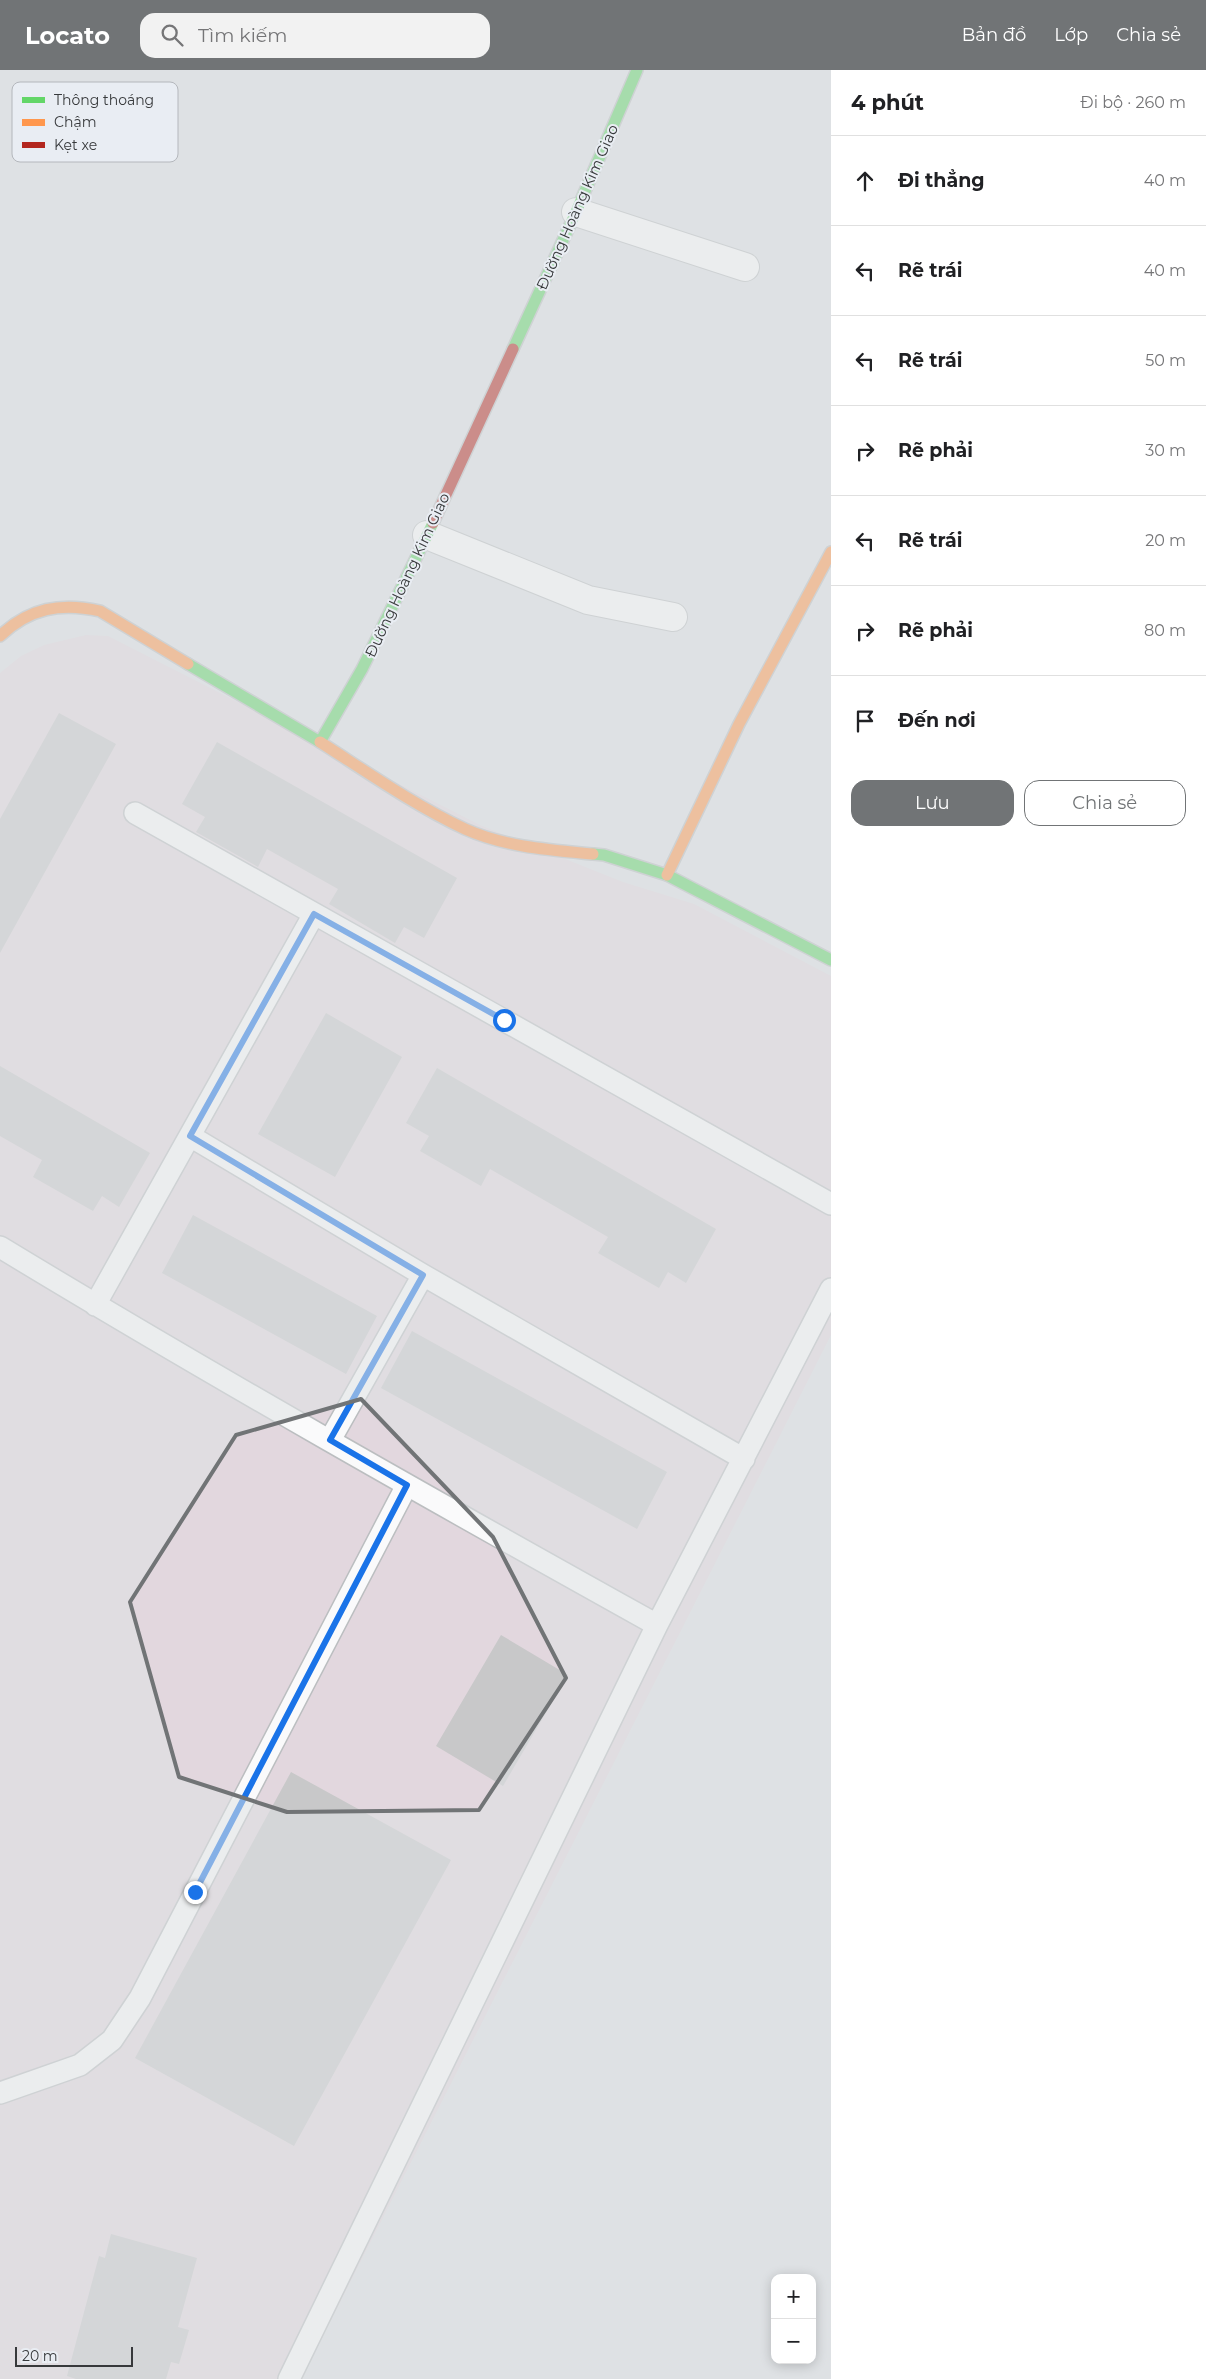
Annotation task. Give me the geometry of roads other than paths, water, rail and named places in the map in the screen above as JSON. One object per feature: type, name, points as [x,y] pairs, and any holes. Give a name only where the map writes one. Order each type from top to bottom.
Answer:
[{"type":"street","name":"Đường Hoàng Kim Giao","points":[[320,742],[362,669],[427,535],[576,212],[637,70]]},
{"type":"street","points":[[576,212],[745,266]]},
{"type":"street","points":[[427,535],[559,590],[588,600],[672,617]]},
{"type":"street","points":[[667,875],[739,724],[831,552]]},
{"type":"street","points":[[0,636],[12,624],[40,609],[56,605],[70,605],[100,611],[320,742],[404,795],[466,828],[502,841],[542,849],[604,855],[667,875],[831,960]]},
{"type":"lane","points":[[135,813],[831,1204]]},
{"type":"lane","points":[[95,1305],[314,914]]},
{"type":"lane","points":[[190,1136],[423,1275],[744,1459]]},
{"type":"lane","points":[[0,1247],[95,1305],[407,1485],[657,1625]]},
{"type":"lane","points":[[330,1440],[423,1275]]},
{"type":"lane","points":[[289,2379],[657,1625],[831,1289]]},
{"type":"lane","points":[[0,2093],[80,2065],[112,2040],[140,1998],[407,1485]]}]
